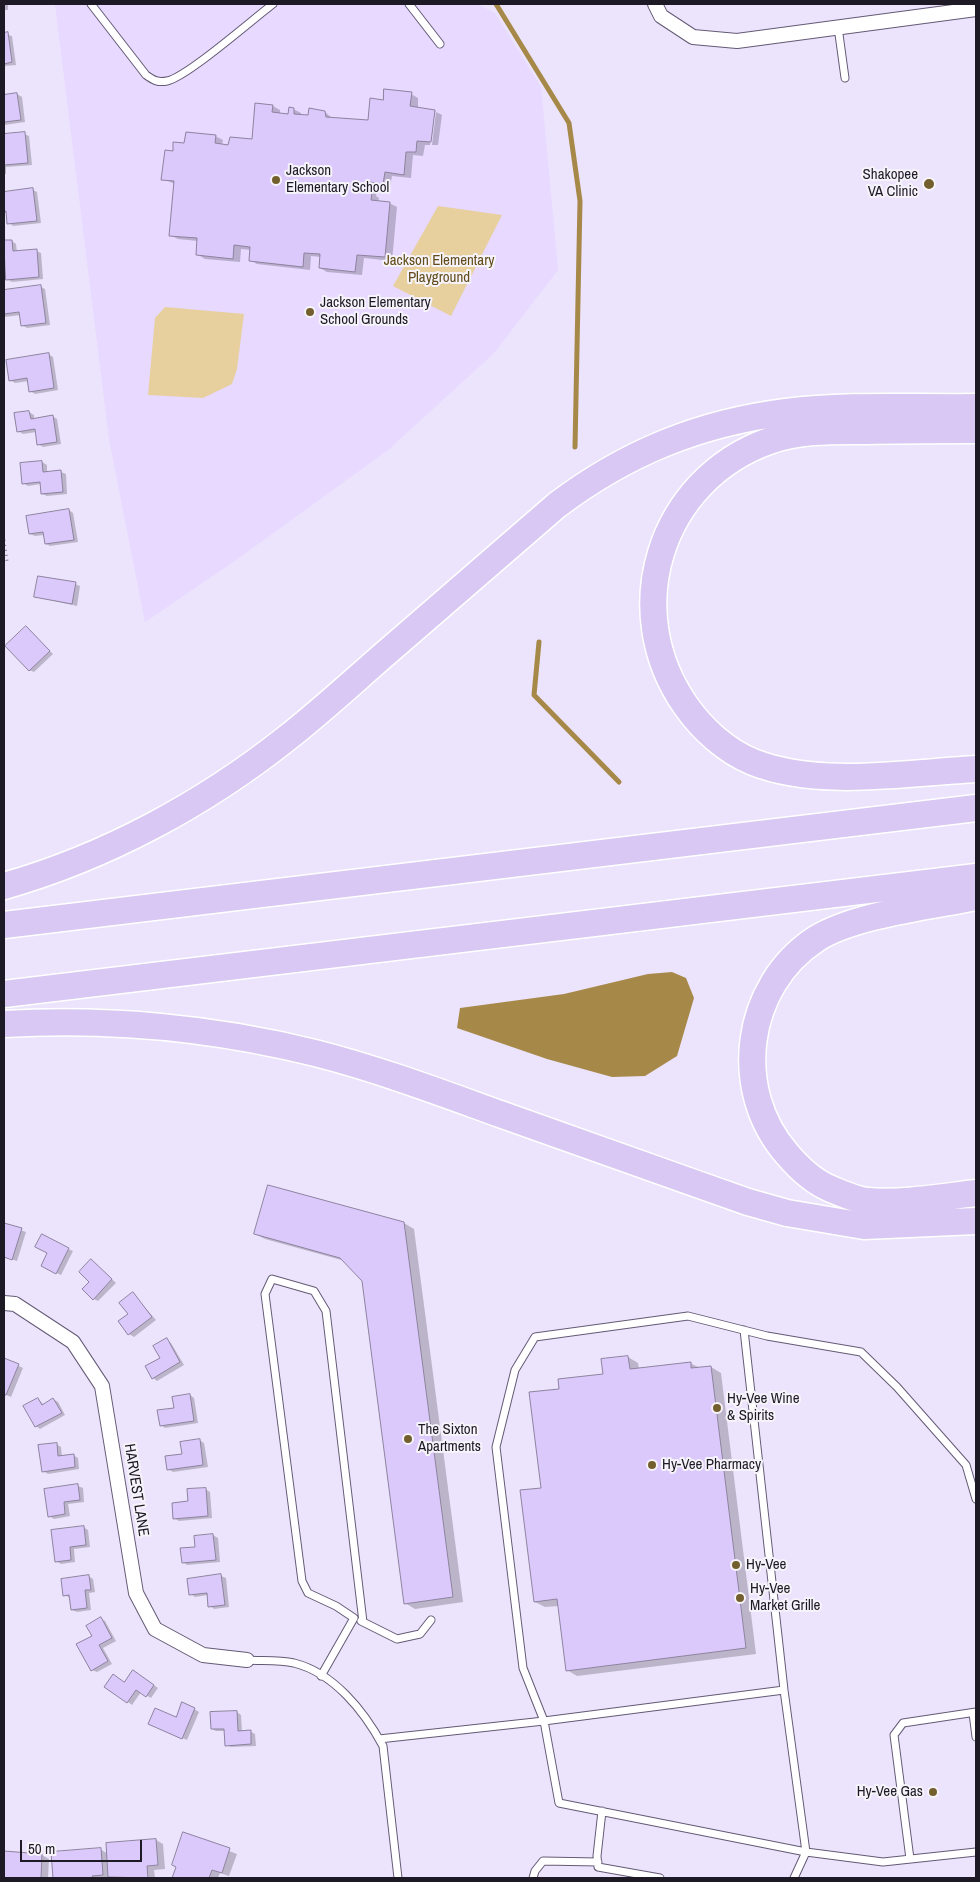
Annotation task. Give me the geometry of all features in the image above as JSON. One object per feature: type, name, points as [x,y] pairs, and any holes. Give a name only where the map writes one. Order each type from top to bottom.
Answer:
[{"type":"highway","points":[[4,886],[65,866],[112,845],[162,820],[250,765],[322,708],[556,506],[592,479],[630,458],[668,440],[708,427],[788,412],[976,407]]},
{"type":"highway","points":[[976,430],[800,433],[769,440],[737,456],[713,473],[691,494],[674,520],[662,546],[654,581],[653,617],[658,652],[673,688],[696,720],[721,744],[752,762],[789,773],[826,778],[976,769]]},
{"type":"highway","points":[[4,925],[976,808]]},
{"type":"highway","points":[[4,994],[976,877]]},
{"type":"highway","points":[[976,897],[872,918],[845,926],[816,939],[794,957],[774,980],[761,1006],[753,1035],[752,1060],[754,1088],[762,1116],[775,1141],[798,1166],[829,1188],[865,1201],[976,1193]]},
{"type":"highway","points":[[4,1024],[70,1022],[128,1025],[250,1039],[315,1053],[381,1072],[739,1199],[787,1214],[864,1226],[976,1221]]},
{"type":"street","points":[[655,4],[661,16],[693,37],[737,41],[976,9]]},
{"type":"street","name":"HARVEST LANE","points":[[4,1303],[15,1304],[73,1342],[102,1386],[136,1593],[156,1630],[203,1655],[247,1660]]},
{"type":"lane","points":[[92,4],[146,75],[155,81],[165,82],[183,73],[273,4]]},
{"type":"lane","points":[[409,4],[440,44]]},
{"type":"lane","points":[[838,28],[845,78]]},
{"type":"lane","points":[[363,1622],[326,1311],[314,1291],[272,1279],[265,1294],[302,1581],[308,1593],[336,1606],[354,1618],[397,1639],[420,1634],[430,1620]]},
{"type":"lane","points":[[976,1498],[966,1465],[897,1387],[861,1352],[767,1336],[688,1316],[534,1337],[515,1370],[496,1447],[523,1668],[544,1721],[559,1803],[806,1852],[883,1862],[976,1852]]},
{"type":"lane","points":[[744,1330],[784,1690],[806,1852],[794,1878]]},
{"type":"lane","points":[[321,1676],[354,1618]]},
{"type":"lane","points":[[247,1660],[294,1663],[330,1680],[356,1706],[379,1739],[383,1746],[398,1878]]},
{"type":"lane","points":[[379,1739],[544,1721],[784,1690]]},
{"type":"lane","points":[[910,1860],[894,1735],[903,1723],[975,1712],[976,1737]]},
{"type":"lane","points":[[602,1811],[598,1867],[660,1878]]},
{"type":"lane","points":[[533,1878],[535,1870],[544,1861],[598,1862]]},
{"type":"path","points":[[4,540],[7,561],[4,562]]},
{"type":"shaded area","name":"Jackson Elementary School Grounds","points":[[55,4],[477,4],[495,13],[541,87],[558,270],[494,353],[388,450],[236,560],[145,622],[109,439]]},
{"type":"shaded area","points":[[672,972],[686,978],[694,998],[677,1056],[645,1076],[612,1077],[547,1059],[457,1028],[460,1008],[564,994],[648,974]]},
{"type":"green space","name":"Jackson Elementary Playground","points":[[438,206],[502,215],[451,316],[393,286]]},
{"type":"green space","points":[[165,307],[244,314],[237,369],[232,384],[203,398],[148,395],[155,318]]},
{"type":"building","points":[[8,32],[12,62],[4,64],[4,33]]},
{"type":"building","name":"Jackson Elementary School","points":[[384,89],[412,92],[410,106],[435,110],[431,142],[417,141],[416,152],[406,152],[404,175],[385,172],[383,184],[370,182],[369,192],[372,192],[371,200],[390,202],[385,257],[357,255],[355,272],[319,268],[320,254],[304,253],[303,267],[249,261],[250,247],[234,245],[233,259],[196,255],[197,238],[169,236],[174,181],[161,180],[165,150],[173,151],[173,142],[184,143],[186,132],[216,135],[215,143],[228,145],[230,137],[252,139],[255,103],[273,105],[272,112],[288,114],[289,107],[294,108],[294,114],[308,115],[309,108],[325,111],[326,117],[368,120],[370,98],[383,100]]},
{"type":"building","points":[[17,93],[21,120],[4,122],[4,95]]},
{"type":"building","points":[[25,132],[28,163],[4,165],[4,134]]},
{"type":"building","points":[[33,188],[37,221],[7,224],[6,211],[4,211],[4,192]]},
{"type":"building","points":[[4,240],[12,240],[13,251],[37,249],[39,277],[6,280]]},
{"type":"building","points":[[41,285],[46,323],[21,326],[19,312],[4,314],[4,290]]},
{"type":"building","points":[[49,353],[54,388],[29,392],[27,378],[9,381],[6,360]]},
{"type":"building","points":[[29,411],[31,419],[53,415],[57,442],[37,445],[35,429],[17,432],[14,413]]},
{"type":"building","points":[[42,461],[43,472],[61,470],[63,492],[41,494],[40,482],[22,484],[20,463]]},
{"type":"building","points":[[69,509],[74,540],[45,544],[43,532],[29,534],[26,516]]},
{"type":"building","points":[[38,576],[76,582],[72,604],[34,597]]},
{"type":"building","points":[[26,626],[50,651],[29,671],[5,646]]},
{"type":"building","name":"The Sixton Apartments","points":[[268,1185],[404,1222],[453,1597],[404,1604],[362,1281],[340,1258],[254,1234]]},
{"type":"building","points":[[4,1223],[22,1228],[12,1260],[4,1257]]},
{"type":"building","points":[[42,1234],[69,1248],[56,1274],[41,1266],[47,1253],[35,1247]]},
{"type":"building","points":[[91,1259],[112,1279],[93,1300],[82,1289],[89,1282],[79,1272]]},
{"type":"building","points":[[133,1292],[152,1317],[128,1335],[118,1321],[128,1314],[119,1303]]},
{"type":"building","points":[[167,1338],[180,1362],[152,1379],[145,1366],[160,1358],[153,1346]]},
{"type":"building","points":[[628,1356],[630,1369],[691,1362],[691,1368],[711,1366],[746,1648],[566,1671],[557,1599],[534,1602],[520,1490],[541,1488],[529,1392],[559,1389],[558,1379],[603,1374],[601,1359]]},
{"type":"building","points":[[4,1358],[19,1364],[6,1395],[4,1395]]},
{"type":"building","points":[[190,1394],[194,1421],[160,1426],[157,1410],[174,1408],[172,1397]]},
{"type":"building","points":[[38,1398],[42,1405],[53,1398],[62,1413],[35,1427],[23,1406]]},
{"type":"building","points":[[200,1439],[203,1465],[167,1470],[165,1456],[182,1454],[180,1442]]},
{"type":"building","points":[[57,1443],[58,1456],[74,1454],[75,1467],[42,1472],[38,1445]]},
{"type":"building","points":[[78,1484],[80,1500],[64,1502],[65,1514],[48,1517],[44,1489]]},
{"type":"building","points":[[206,1488],[208,1516],[173,1519],[172,1503],[188,1501],[187,1489]]},
{"type":"building","points":[[84,1526],[86,1545],[70,1547],[71,1560],[55,1562],[51,1530]]},
{"type":"building","points":[[213,1534],[216,1560],[182,1563],[180,1548],[195,1547],[194,1536]]},
{"type":"building","points":[[221,1574],[225,1605],[208,1607],[207,1593],[189,1595],[187,1579]]},
{"type":"building","points":[[89,1575],[91,1590],[85,1590],[87,1608],[71,1610],[69,1595],[63,1596],[61,1579]]},
{"type":"building","points":[[101,1617],[112,1638],[99,1645],[108,1661],[91,1671],[76,1644],[92,1636],[86,1626]]},
{"type":"building","points":[[133,1670],[154,1685],[146,1697],[136,1690],[127,1703],[104,1687],[113,1674],[124,1682]]},
{"type":"building","points":[[182,1702],[195,1708],[182,1739],[148,1724],[155,1708],[176,1717]]},
{"type":"building","points":[[237,1711],[238,1731],[251,1730],[251,1744],[225,1746],[224,1729],[211,1729],[210,1712]]},
{"type":"building","points":[[183,1832],[230,1848],[222,1873],[212,1870],[209,1878],[172,1878],[176,1867],[172,1865]]},
{"type":"building","points":[[156,1839],[158,1865],[147,1866],[148,1878],[108,1877],[106,1843]]},
{"type":"building","points":[[101,1848],[103,1875],[92,1876],[93,1878],[53,1878],[51,1852]]},
{"type":"building","points":[[4,1851],[42,1854],[41,1878],[4,1878]]},
{"type":"waterway","points":[[496,4],[569,123],[580,201],[575,447]]},
{"type":"waterway","points":[[539,642],[534,695],[619,782]]},
{"type":"place","name":"Jackson Elementary School","points":[[276,180]]},
{"type":"place","name":"Shakopee VA Clinic","points":[[929,184]]},
{"type":"place","name":"Jackson Elementary School Grounds","points":[[310,312]]},
{"type":"place","name":"Hy-Vee Wine & Spirits","points":[[717,1408]]},
{"type":"place","name":"The Sixton Apartments","points":[[408,1439]]},
{"type":"place","name":"Hy-Vee Pharmacy","points":[[652,1465]]},
{"type":"place","name":"Hy-Vee","points":[[736,1565]]},
{"type":"place","name":"Hy-Vee Market Grille","points":[[740,1598]]},
{"type":"place","name":"Hy-Vee Gas","points":[[933,1792]]}]
